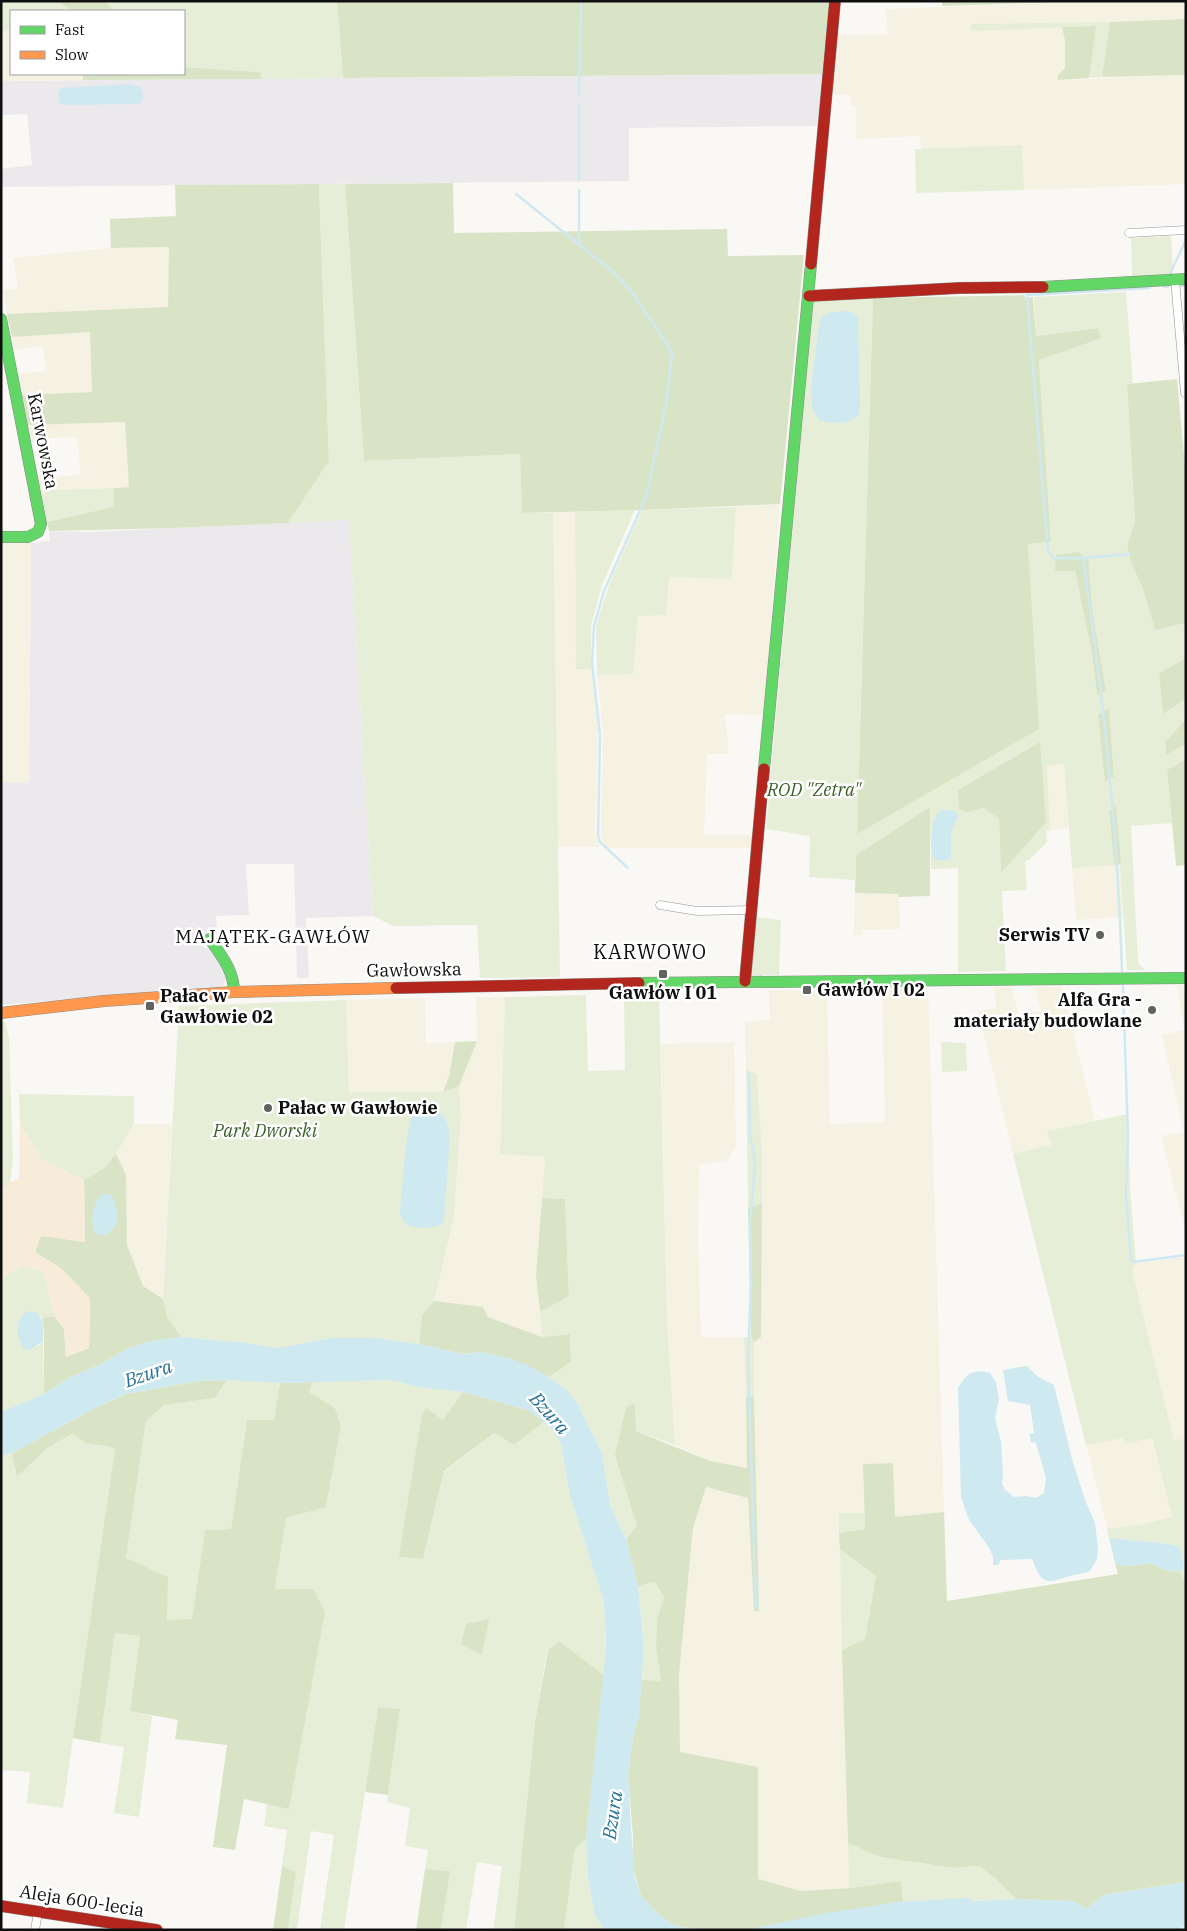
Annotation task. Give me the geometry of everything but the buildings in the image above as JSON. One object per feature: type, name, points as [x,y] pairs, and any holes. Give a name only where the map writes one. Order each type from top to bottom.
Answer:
[{"type":"street","points":[[745,981],[835,1]]},
{"type":"street","points":[[1129,233],[1186,230]]},
{"type":"street","points":[[809,296],[959,288],[1043,287],[1180,280],[1185,393]]},
{"type":"street","name":"Karwowska","points":[[1,319],[42,524],[38,532],[28,537],[1,537]]},
{"type":"street","points":[[660,905],[697,911],[752,910]]},
{"type":"street","points":[[210,938],[232,970],[234,992]]},
{"type":"street","name":"Gawłowska","points":[[1,1013],[104,1001],[234,992],[745,981],[1186,978]]},
{"type":"street","name":"Aleja 600-lecia","points":[[1,1906],[156,1930]]},
{"type":"street","points":[[36,1930],[38,1912]]},
{"type":"shaded area","points":[[1097,1],[1186,1],[1186,19],[971,24],[971,30],[1062,27],[1065,41],[1065,68],[1058,75],[1058,80],[1186,75],[1186,184],[1024,190],[1022,145],[921,149],[920,136],[856,139],[856,106],[851,106],[850,95],[829,95],[834,35],[888,34],[886,9]]},
{"type":"shaded area","points":[[1,30],[10,30],[10,75],[83,75],[83,80],[1,81]]},
{"type":"shaded area","points":[[822,74],[818,126],[629,128],[629,181],[1,187],[1,169],[32,165],[27,114],[1,115],[1,81]]},
{"type":"shaded area","points":[[169,247],[168,307],[7,314],[3,290],[18,288],[13,258],[111,248]]},
{"type":"shaded area","points":[[90,332],[92,392],[22,395],[18,374],[47,371],[42,346],[14,350],[12,337]]},
{"type":"shaded area","points":[[125,422],[129,487],[47,490],[42,496],[38,478],[81,475],[77,437],[31,439],[28,425]]},
{"type":"shaded area","points":[[780,504],[764,715],[725,714],[729,754],[707,754],[704,835],[753,835],[752,848],[607,848],[601,836],[603,732],[597,675],[633,674],[638,616],[669,577],[732,579],[736,507]]},
{"type":"shaded area","points":[[575,512],[576,669],[591,669],[598,730],[595,833],[600,847],[557,847],[553,513]]},
{"type":"shaded area","points":[[349,520],[373,916],[306,918],[309,978],[297,978],[294,864],[246,864],[249,915],[216,916],[217,934],[203,936],[204,948],[210,948],[223,964],[223,970],[228,970],[229,981],[224,982],[223,986],[1,1005],[1,782],[29,782],[31,543],[50,541],[49,531],[92,532]]},
{"type":"shaded area","points":[[1,543],[31,543],[29,783],[1,782]]},
{"type":"shaded area","points":[[1064,764],[1069,828],[1050,830],[1047,766]]},
{"type":"shaded area","points":[[1121,864],[1123,917],[1076,920],[1072,868]]},
{"type":"shaded area","points":[[855,893],[899,894],[900,929],[863,930],[862,935],[854,935]]},
{"type":"shaded area","points":[[1177,986],[1186,986],[1186,1233],[1161,1136],[1184,1132],[1162,1035],[1184,1030]]},
{"type":"shaded area","points":[[882,987],[928,988],[944,1512],[895,1517],[893,1463],[863,1464],[864,1513],[839,1513],[849,1888],[801,1891],[758,1879],[758,1767],[680,1752],[679,1675],[693,1528],[705,1487],[748,1498],[754,1610],[759,1610],[753,1371],[754,1342],[761,1336],[762,1152],[757,1075],[746,1068],[745,1022],[770,1019],[769,990],[820,991],[827,988],[830,1124],[885,1122]]},
{"type":"shaded area","points":[[994,987],[1012,987],[1019,1016],[1041,1010],[1035,987],[1062,987],[1095,1120],[1048,1131],[1051,1145],[1013,1154],[978,1011],[996,1008]]},
{"type":"shaded area","points":[[476,997],[505,997],[500,1154],[545,1157],[536,1276],[542,1337],[488,1317],[434,1301],[454,1217],[461,1116],[459,1086],[477,1041]]},
{"type":"shaded area","points":[[425,998],[426,1043],[455,1042],[449,1076],[443,1092],[349,1092],[346,1000]]},
{"type":"shaded area","points":[[734,1042],[736,1145],[728,1160],[699,1165],[698,1237],[701,1337],[744,1337],[748,1468],[710,1461],[675,1445],[667,1321],[661,1044]]},
{"type":"shaded area","points":[[134,1124],[172,1124],[163,1299],[143,1286],[127,1245],[126,1175],[116,1154]]},
{"type":"shaded area","points":[[1186,1257],[1186,1438],[1174,1442],[1132,1270],[1136,1263]]},
{"type":"shaded area","points":[[1124,1437],[1125,1444],[1152,1438],[1172,1518],[1107,1529],[1086,1445]]},
{"type":"green space","points":[[1,1],[58,1],[72,10],[10,10],[10,30],[1,30]]},
{"type":"green space","points":[[58,1],[105,1],[114,10],[72,10]]},
{"type":"green space","points":[[105,1],[337,1],[343,78],[262,79],[260,72],[185,67],[185,10],[114,10]]},
{"type":"green space","points":[[337,1],[829,1],[822,74],[343,78]]},
{"type":"green space","points":[[942,1],[1097,1],[942,6]]},
{"type":"green space","points":[[1186,19],[1186,75],[1102,77],[1110,22]]},
{"type":"green space","points":[[1110,22],[1102,77],[1089,78],[1095,26],[971,31],[971,24]]},
{"type":"green space","points":[[1096,26],[1089,78],[1058,80],[1058,75],[1065,68],[1065,41],[1062,27]]},
{"type":"green space","points":[[185,67],[260,72],[262,79],[83,80],[83,75],[185,75]]},
{"type":"green space","points":[[1022,145],[1024,190],[916,193],[915,149]]},
{"type":"green space","points":[[453,183],[454,233],[727,229],[728,256],[804,255],[780,504],[522,513],[520,454],[364,461],[345,184]]},
{"type":"green space","points":[[319,184],[345,184],[364,461],[520,454],[522,513],[553,513],[560,977],[480,978],[477,925],[393,926],[373,916],[349,520],[288,523],[329,461]]},
{"type":"green space","points":[[319,184],[329,461],[288,523],[49,531],[47,522],[113,507],[114,488],[129,487],[125,422],[28,425],[22,395],[92,392],[90,332],[12,337],[7,314],[168,307],[169,247],[111,248],[110,219],[176,216],[175,185]]},
{"type":"green space","points":[[1171,236],[1173,274],[1132,276],[1131,238]]},
{"type":"green space","name":"ROD \"Zetra\"","points":[[1126,292],[1133,383],[1127,384],[1135,521],[1127,545],[1130,560],[1143,589],[1155,630],[1186,623],[1186,658],[1159,673],[1163,714],[1186,699],[1186,719],[1165,742],[1166,755],[1186,744],[1186,759],[1167,770],[1172,823],[1131,826],[1138,963],[1145,970],[1127,970],[1116,805],[1109,811],[1114,865],[1072,868],[1064,764],[1047,766],[1050,830],[1046,831],[1047,842],[1029,860],[1025,861],[1027,890],[1002,891],[1006,971],[958,972],[958,868],[931,869],[930,807],[856,855],[855,880],[809,877],[810,836],[766,829],[813,300],[873,298],[857,834],[1028,544],[1051,542],[1039,360],[1102,338],[1098,328],[1036,336],[1034,297]],"holes":[[[1089,562],[1092,607],[1106,691],[1097,695],[1092,654],[1075,571]],[[1109,709],[1114,777],[1106,782],[1098,714]],[[1040,742],[1001,872],[999,819],[959,790]]]},
{"type":"green space","points":[[1025,295],[1025,298],[1033,297],[1036,336],[1098,328],[1102,338],[1039,360],[1051,542],[1028,544],[1039,729],[857,834],[873,298]]},
{"type":"green space","points":[[1177,379],[1186,476],[1186,623],[1155,630],[1143,589],[1130,560],[1127,545],[1135,521],[1127,384]]},
{"type":"green space","points":[[114,488],[113,507],[47,522],[42,496],[47,490]]},
{"type":"green space","points":[[736,507],[732,579],[669,577],[666,615],[638,616],[633,674],[597,675],[596,625],[609,585],[642,510]]},
{"type":"green space","points":[[635,510],[602,585],[591,626],[591,669],[576,669],[575,512]]},
{"type":"green space","points":[[1079,552],[1089,562],[1092,607],[1106,691],[1097,695],[1092,654],[1075,571],[1055,571],[1056,555]]},
{"type":"green space","points":[[1186,658],[1186,699],[1163,714],[1159,673]]},
{"type":"green space","points":[[1109,708],[1114,777],[1105,782],[1098,714]]},
{"type":"green space","points":[[1186,719],[1186,744],[1166,755],[1165,742]]},
{"type":"green space","points":[[1040,742],[1046,822],[1001,873],[999,819],[983,808],[966,812],[959,809],[958,790]]},
{"type":"green space","points":[[1186,759],[1186,865],[1176,866],[1167,770]]},
{"type":"green space","points":[[1116,805],[1121,864],[1114,865],[1109,811]]},
{"type":"green space","points":[[930,807],[930,896],[899,897],[898,894],[855,893],[856,855]]},
{"type":"green space","points":[[757,917],[781,920],[779,975],[752,975],[750,968]]},
{"type":"green space","points":[[659,993],[667,1321],[675,1445],[636,1431],[635,1404],[626,1407],[616,1455],[637,1526],[626,1539],[610,1505],[602,1453],[577,1403],[569,1392],[549,1377],[571,1362],[570,1334],[542,1337],[540,1312],[569,1296],[565,1199],[542,1198],[545,1157],[500,1154],[505,997],[586,995],[588,1071],[625,1070],[624,994]]},
{"type":"green space","name":"Park Dworski","points":[[346,1000],[349,1092],[443,1092],[459,1086],[461,1116],[454,1217],[434,1301],[422,1315],[419,1344],[374,1338],[330,1338],[278,1348],[181,1337],[167,1316],[163,1299],[179,1006]]},
{"type":"green space","points":[[1,1022],[5,1022],[9,1037],[13,1160],[10,1182],[1,1190]]},
{"type":"green space","points":[[477,1041],[459,1086],[443,1092],[449,1076],[455,1042]]},
{"type":"green space","points":[[941,1042],[966,1043],[967,1071],[942,1072]]},
{"type":"green space","points":[[746,1068],[757,1075],[762,1152],[762,1203],[748,1208]]},
{"type":"green space","points":[[19,1094],[134,1096],[134,1124],[116,1154],[104,1168],[84,1180],[42,1160],[20,1123]]},
{"type":"green space","points":[[1128,1114],[1130,1186],[1136,1263],[1132,1270],[1174,1441],[1186,1438],[1186,1583],[1180,1572],[1184,1567],[1180,1547],[1109,1538],[1107,1529],[1145,1524],[1172,1517],[1152,1438],[1125,1444],[1123,1438],[1086,1445],[1013,1154],[1051,1145],[1047,1131]]},
{"type":"green space","points":[[116,1154],[126,1175],[127,1245],[143,1286],[163,1299],[167,1316],[181,1337],[146,1342],[127,1349],[101,1364],[69,1378],[44,1394],[44,1331],[42,1318],[54,1316],[64,1328],[66,1357],[89,1348],[90,1299],[35,1252],[41,1235],[85,1242],[84,1180],[104,1168]]},
{"type":"green space","points":[[542,1198],[565,1199],[569,1296],[540,1312],[536,1276]]},
{"type":"green space","points":[[762,1203],[761,1337],[754,1342],[751,1337],[748,1208]]},
{"type":"green space","points":[[22,1265],[44,1272],[54,1316],[42,1318],[38,1313],[36,1347],[43,1342],[44,1394],[1,1412],[1,1279]]},
{"type":"green space","points":[[434,1301],[483,1307],[488,1317],[542,1337],[570,1334],[571,1362],[549,1377],[509,1358],[480,1352],[462,1354],[419,1344],[422,1315]]},
{"type":"green space","points":[[744,1337],[751,1337],[754,1342],[754,1397],[746,1397]]},
{"type":"green space","points":[[227,1380],[280,1383],[275,1420],[247,1421],[231,1529],[205,1530],[192,1620],[167,1621],[126,1558],[146,1421],[164,1405],[215,1398]]},
{"type":"green space","points":[[227,1380],[215,1398],[164,1405],[146,1421],[126,1558],[168,1577],[167,1620],[192,1619],[205,1530],[231,1529],[247,1420],[274,1420],[280,1383],[312,1382],[309,1392],[335,1408],[341,1426],[326,1507],[286,1518],[275,1589],[313,1589],[325,1612],[289,1809],[244,1799],[235,1850],[213,1847],[227,1745],[175,1739],[178,1720],[130,1711],[140,1636],[115,1633],[100,1743],[73,1738],[115,1448],[85,1443],[73,1433],[46,1449],[17,1477],[12,1453],[95,1408],[126,1394],[198,1381]]},
{"type":"green space","points":[[391,1380],[419,1387],[463,1392],[443,1421],[421,1418],[400,1557],[423,1559],[444,1472],[494,1433],[514,1445],[544,1422],[553,1431],[561,1444],[570,1496],[604,1602],[606,1648],[604,1675],[559,1641],[547,1651],[535,1722],[514,1930],[493,1930],[502,1866],[477,1862],[466,1930],[441,1930],[449,1871],[425,1869],[428,1850],[405,1846],[410,1808],[387,1802],[400,1709],[378,1707],[344,1930],[320,1930],[334,1835],[311,1831],[297,1930],[288,1930],[296,1872],[282,1866],[287,1830],[264,1826],[267,1804],[289,1808],[313,1589],[275,1589],[286,1517],[326,1507],[341,1426],[335,1408],[309,1392],[312,1382]]},
{"type":"green space","points":[[463,1392],[528,1410],[544,1422],[514,1445],[494,1433],[444,1471],[423,1559],[399,1557],[421,1418],[426,1408],[443,1420]]},
{"type":"green space","points":[[746,1397],[754,1397],[759,1611],[754,1611],[748,1498],[706,1487],[693,1528],[679,1675],[680,1752],[758,1767],[758,1879],[801,1891],[849,1888],[901,1881],[903,1902],[747,1930],[693,1929],[674,1925],[660,1916],[641,1896],[632,1866],[633,1837],[628,1776],[633,1736],[639,1716],[641,1680],[661,1681],[656,1648],[657,1619],[664,1597],[655,1582],[638,1586],[626,1539],[637,1526],[615,1455],[626,1407],[635,1403],[636,1431],[710,1461],[747,1468]]},
{"type":"green space","points":[[73,1432],[85,1443],[115,1448],[63,1808],[27,1803],[30,1772],[1,1770],[1,1456],[12,1453],[17,1477],[46,1449]]},
{"type":"green space","points":[[893,1463],[895,1517],[944,1512],[947,1601],[1118,1574],[1115,1563],[1127,1566],[1151,1563],[1165,1570],[1180,1572],[1186,1583],[1186,1882],[1103,1895],[1087,1909],[1072,1901],[1016,1899],[996,1879],[979,1866],[954,1868],[880,1857],[848,1843],[842,1650],[865,1639],[876,1576],[840,1549],[839,1533],[865,1529],[863,1464]]},
{"type":"green space","points":[[839,1513],[864,1513],[865,1529],[839,1533]]},
{"type":"green space","points":[[840,1549],[876,1576],[865,1639],[842,1650]]},
{"type":"green space","points":[[656,1582],[664,1597],[657,1619],[656,1648],[661,1682],[641,1680],[644,1647],[638,1586]]},
{"type":"green space","points":[[489,1619],[482,1655],[461,1644],[466,1624]]},
{"type":"green space","points":[[115,1633],[140,1636],[130,1711],[152,1716],[139,1817],[114,1813],[124,1747],[100,1743]]},
{"type":"green space","points":[[559,1641],[604,1675],[586,1839],[575,1849],[564,1930],[514,1930],[535,1722],[548,1650]]},
{"type":"green space","points":[[378,1707],[400,1709],[388,1795],[365,1792]]},
{"type":"green space","points":[[586,1839],[588,1878],[595,1916],[605,1930],[564,1930],[575,1849]]},
{"type":"green space","points":[[848,1843],[880,1857],[954,1868],[979,1866],[996,1879],[1016,1899],[973,1901],[969,1898],[964,1898],[903,1902],[901,1881],[849,1888]]},
{"type":"green space","points":[[282,1866],[296,1872],[288,1930],[273,1930]]},
{"type":"green space","points":[[425,1869],[450,1871],[441,1930],[416,1930]]},
{"type":"sand","points":[[20,1123],[42,1160],[84,1180],[85,1242],[41,1236],[35,1252],[61,1268],[90,1298],[89,1348],[66,1357],[64,1328],[54,1316],[44,1272],[22,1265],[1,1279],[1,1190],[10,1182],[19,1179]]},
{"type":"water","points":[[130,84],[140,87],[143,93],[141,103],[60,104],[58,92],[62,88]]},
{"type":"water","points":[[846,311],[854,313],[858,318],[860,408],[859,415],[849,421],[831,423],[819,420],[812,408],[811,389],[819,324],[826,314]]},
{"type":"water","points":[[942,810],[955,811],[958,817],[951,832],[951,858],[945,861],[934,859],[932,847],[933,825],[938,813]]},
{"type":"water","points":[[430,1109],[442,1115],[448,1125],[450,1134],[444,1220],[438,1226],[421,1228],[406,1224],[400,1212],[406,1145],[411,1121],[416,1112]]},
{"type":"water","points":[[102,1194],[110,1194],[116,1205],[117,1214],[115,1226],[106,1235],[95,1234],[93,1224],[94,1208]]},
{"type":"water","points":[[28,1311],[38,1313],[40,1316],[43,1327],[43,1342],[26,1351],[18,1336],[18,1325],[23,1315]]},
{"type":"water","name":"Bzura","points":[[181,1337],[278,1348],[330,1338],[374,1338],[419,1344],[462,1354],[480,1352],[509,1358],[527,1365],[549,1377],[569,1392],[577,1403],[602,1453],[610,1505],[626,1539],[638,1586],[644,1647],[639,1716],[633,1736],[628,1776],[634,1876],[641,1896],[660,1916],[674,1925],[696,1930],[605,1930],[595,1916],[588,1878],[586,1839],[606,1648],[604,1602],[570,1496],[561,1444],[553,1431],[528,1410],[463,1392],[419,1387],[391,1380],[280,1383],[227,1380],[198,1381],[126,1394],[95,1408],[12,1453],[1,1456],[1,1412],[44,1394],[69,1378],[101,1364],[127,1349],[146,1342]]},
{"type":"water","points":[[1027,1366],[1037,1376],[1054,1385],[1072,1459],[1085,1500],[1095,1523],[1098,1548],[1097,1559],[1090,1571],[1050,1581],[1042,1578],[1032,1559],[1001,1560],[998,1565],[993,1565],[993,1557],[988,1546],[969,1520],[961,1497],[958,1388],[967,1376],[974,1372],[990,1373],[996,1382],[999,1400],[995,1418],[1001,1442],[1002,1484],[1005,1490],[1014,1497],[1027,1496],[1036,1498],[1044,1493],[1046,1478],[1036,1443],[1031,1442],[1029,1434],[1034,1433],[1030,1405],[1008,1401],[1003,1370]]},
{"type":"water","points":[[1109,1538],[1180,1547],[1184,1567],[1180,1572],[1165,1570],[1151,1563],[1127,1566],[1115,1563]]},
{"type":"water","points":[[1186,1882],[1186,1926],[1177,1930],[747,1930],[820,1914],[898,1902],[964,1898],[969,1898],[973,1901],[1016,1899],[1072,1901],[1087,1909],[1103,1895]]},
{"type":"waterway","points":[[579,95],[581,1]]},
{"type":"waterway","points":[[579,104],[579,179]]},
{"type":"waterway","points":[[579,190],[579,244]]},
{"type":"waterway","points":[[516,194],[612,271],[631,291],[666,342],[672,355],[666,405],[646,497],[604,591],[594,626],[592,663],[600,735],[598,835],[600,842],[628,868]]},
{"type":"waterway","points":[[1170,274],[1186,240]]},
{"type":"waterway","points":[[1182,286],[1186,285]]},
{"type":"waterway","points":[[1122,971],[1113,816],[1103,712],[1083,558],[1053,558],[1048,550],[1027,295],[1150,288]]},
{"type":"waterway","points":[[1083,558],[1130,554]]},
{"type":"waterway","points":[[1123,986],[1128,1137],[1126,1194],[1131,1259],[1133,1262],[1186,1255]]},
{"type":"waterway","points":[[749,1074],[750,1137],[755,1165],[750,1225],[751,1282],[748,1358],[756,1608]]},
{"type":"traffic: fast","points":[[764,769],[811,264]]},
{"type":"traffic: fast","points":[[1043,287],[1186,279]]},
{"type":"traffic: fast","points":[[1,319],[41,524],[38,532],[28,537],[1,537]]},
{"type":"traffic: fast","points":[[210,939],[229,970],[234,992]]},
{"type":"traffic: fast","points":[[639,983],[1186,978]]},
{"type":"traffic: slow","points":[[1,1013],[104,1001],[234,992],[396,988]]},
{"type":"traffic: jam","points":[[811,264],[835,1]]},
{"type":"traffic: jam","points":[[809,296],[959,288],[1043,287]]},
{"type":"traffic: jam","points":[[745,981],[764,769]]},
{"type":"traffic: jam","points":[[396,988],[639,983]]},
{"type":"traffic: jam","points":[[1,1906],[157,1930]]},
{"type":"place","name":"Serwis TV","points":[[1100,935]]},
{"type":"place","name":"Gawłów I 01","points":[[663,974]]},
{"type":"place","name":"Gawłów I 02","points":[[807,990]]},
{"type":"place","name":"Pałac w Gawłowie 02","points":[[150,1006]]},
{"type":"place","name":"Alfa Gra - materiały budowlane","points":[[1152,1010]]},
{"type":"place","name":"Pałac w Gawłowie","points":[[268,1108]]},
{"type":"district","name":"MAJĄTEK-GAWŁÓW","points":[[273,936]]},
{"type":"district","name":"KARWOWO","points":[[650,952]]}]
